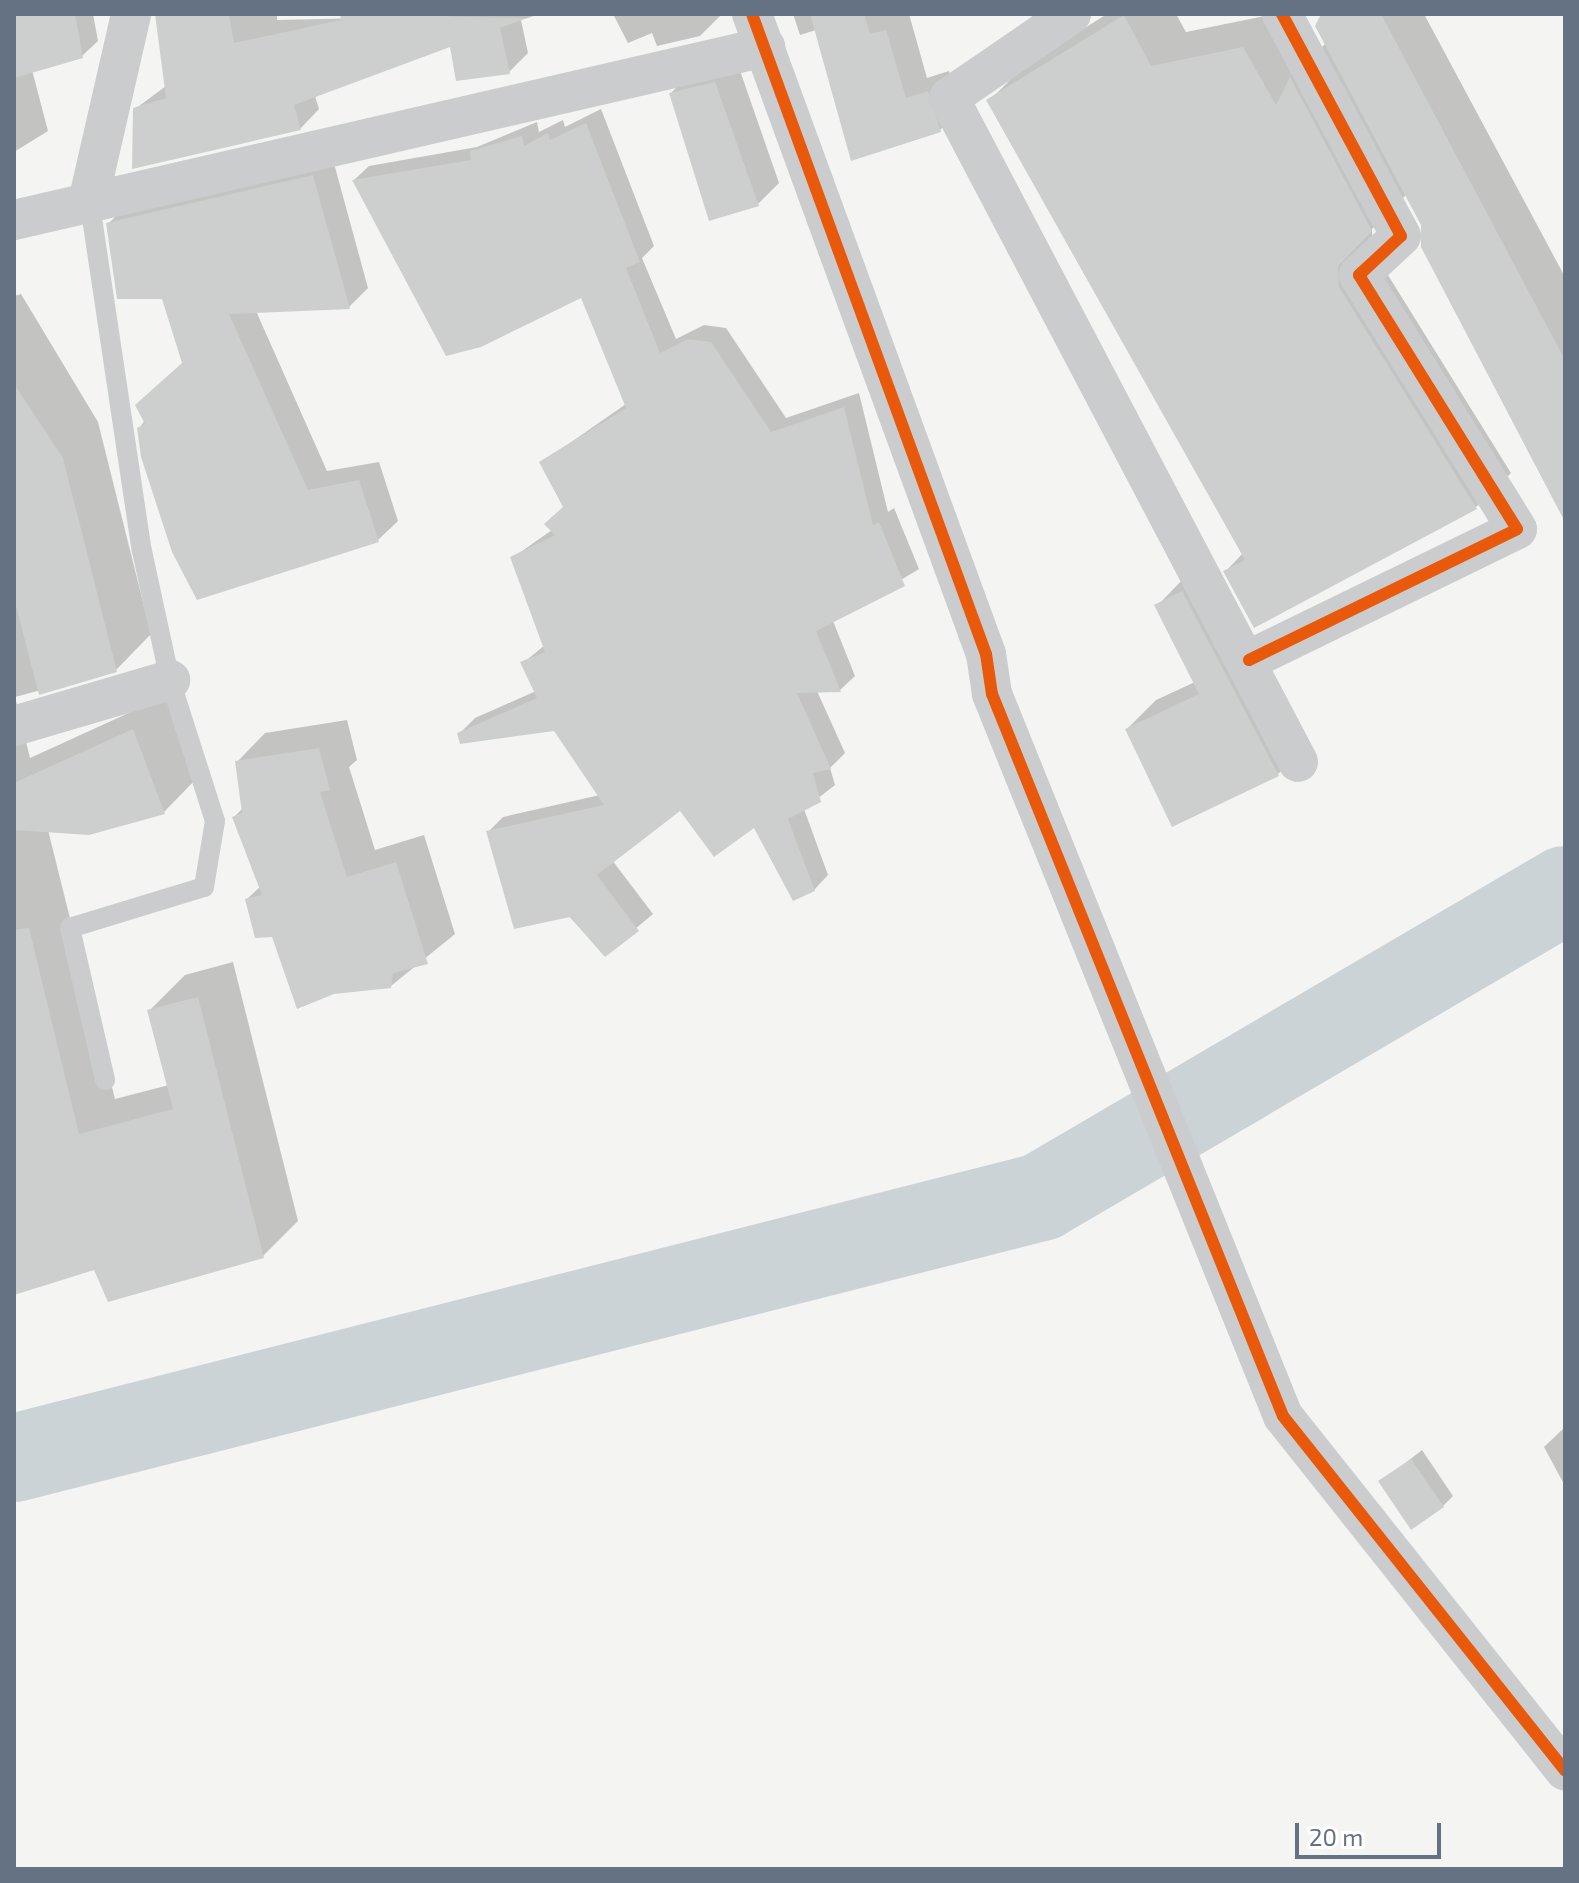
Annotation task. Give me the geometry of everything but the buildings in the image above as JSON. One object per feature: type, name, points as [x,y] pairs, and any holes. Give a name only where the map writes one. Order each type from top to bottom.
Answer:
[{"type":"street","points":[[89,198],[131,14]]},
{"type":"street","points":[[1071,14],[949,98],[1121,434],[1249,660],[1298,762]]},
{"type":"street","points":[[1249,660],[1517,529],[1359,275],[1401,236],[1282,14]]},
{"type":"street","points":[[14,220],[89,198],[759,30],[986,654],[992,694],[1283,1416],[1565,1771]]},
{"type":"street","points":[[14,726],[170,680]]},
{"type":"lane","points":[[89,198],[142,551],[170,680],[215,821],[204,887],[70,928],[105,1080]]},
{"type":"waterway","points":[[14,1458],[1041,1197],[1565,890]]},
{"type":"cycle path","points":[[752,14],[986,654],[992,694],[1283,1416],[1565,1771]]},
{"type":"cycle path","points":[[1249,660],[1517,529],[1359,275],[1401,236],[1282,14]]}]
